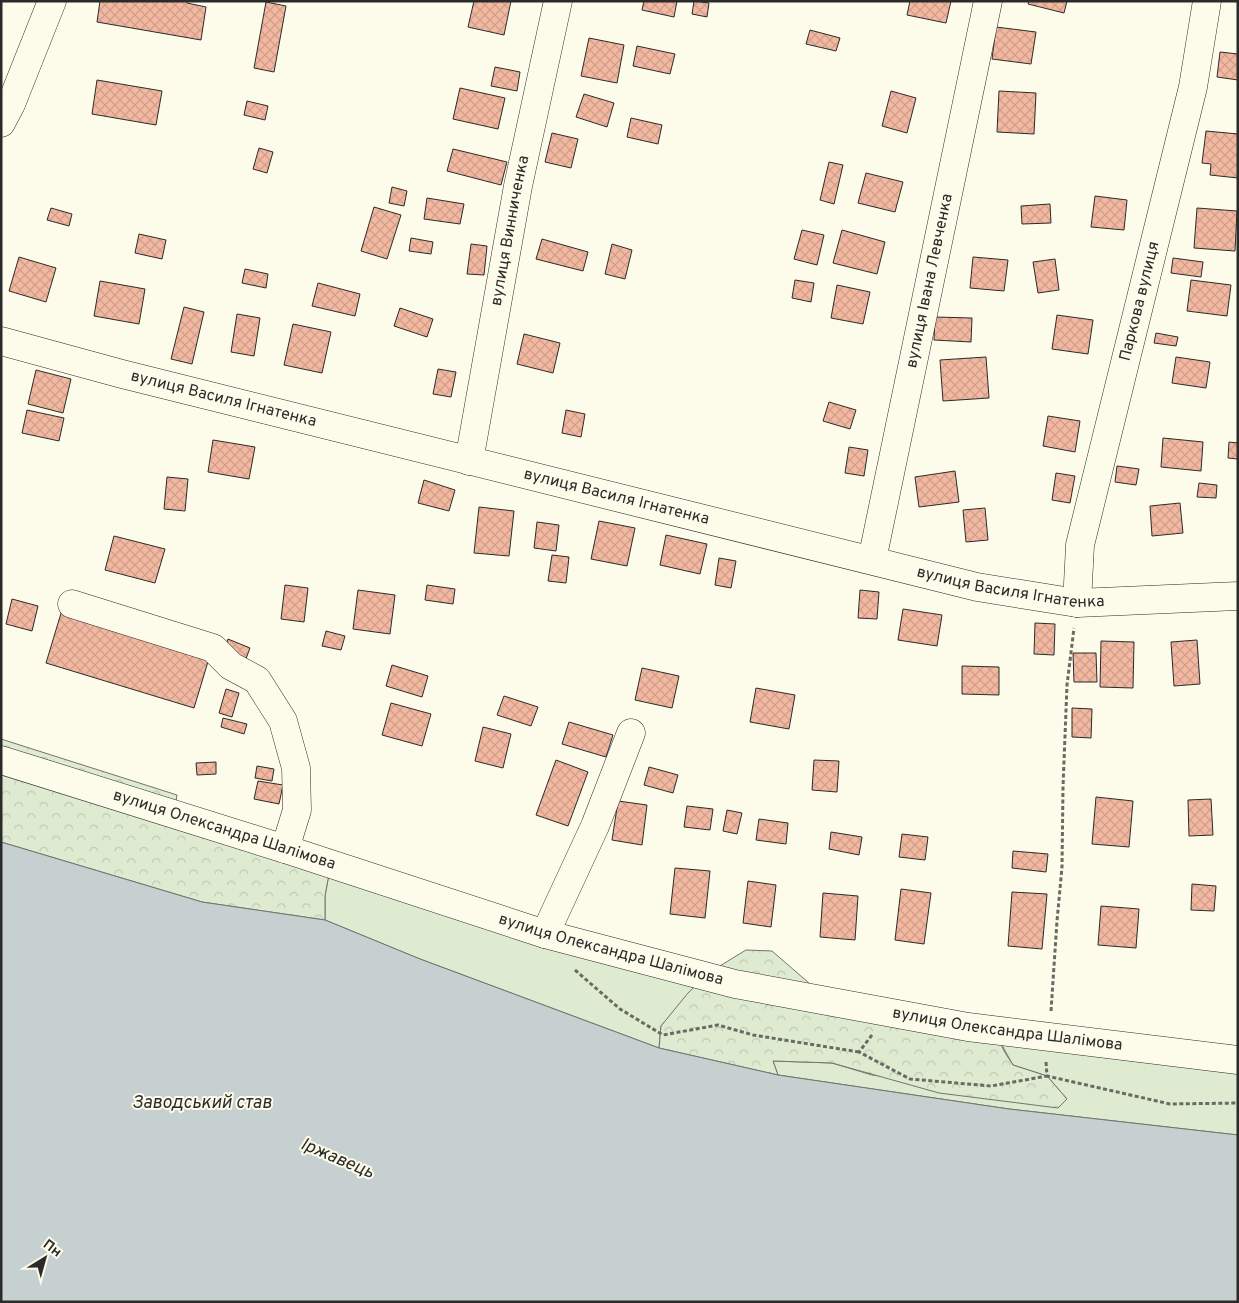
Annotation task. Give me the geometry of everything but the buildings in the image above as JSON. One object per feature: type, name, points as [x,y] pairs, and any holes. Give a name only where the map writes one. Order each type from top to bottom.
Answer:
[{"type":"street","points":[[1,123],[11,104],[52,1]]},
{"type":"street","name":"вулиця Винниченка","points":[[469,461],[518,186],[558,1]]},
{"type":"street","name":"вулиця Івана Левченка","points":[[872,560],[988,1]]},
{"type":"street","name":"Паркова вулиця","points":[[1077,603],[1080,545],[1193,87],[1207,1]]},
{"type":"street","name":"вулиця Василя Ігнатенка","points":[[1,341],[113,371],[872,560],[977,588],[1077,603],[1238,596]]},
{"type":"street","points":[[72,604],[213,648],[230,666],[257,680],[283,722],[296,768],[297,810],[285,848]]},
{"type":"street","points":[[545,934],[595,826],[631,733]]},
{"type":"street","name":"вулиця Олександра Шалімова","points":[[1,760],[285,848],[545,934],[735,984],[968,1026],[1238,1060]]},
{"type":"path","points":[[1050,1036],[1062,867],[1067,685],[1077,603]]},
{"type":"path","points":[[569,965],[620,1009],[663,1035],[718,1025],[753,1036],[859,1052],[910,1079],[990,1086],[1047,1076],[1170,1104],[1238,1103]]},
{"type":"path","points":[[859,1052],[889,1013]]},
{"type":"path","points":[[1046,1064],[1047,1076]]},
{"type":"green space","points":[[1,739],[177,795],[172,826],[329,874],[325,896],[325,920],[202,902],[1,842]]},
{"type":"green space","points":[[329,874],[702,979],[661,1026],[659,1048],[420,959],[325,920],[325,896]]},
{"type":"green space","points":[[746,950],[772,951],[817,990],[989,1018],[1004,1051],[1013,1065],[1047,1076],[1067,1099],[1058,1108],[939,1093],[832,1063],[773,1061],[778,1075],[659,1048],[661,1026],[688,993],[710,972]]},
{"type":"green space","points":[[1043,1022],[1065,1030],[1238,1046],[1238,1135],[1009,1109],[778,1075],[773,1061],[832,1063],[872,1075],[1067,1099],[1047,1076],[1013,1065],[998,1038],[1036,1041]]},
{"type":"water","name":"Заводський став","points":[[1,842],[202,902],[325,920],[420,959],[659,1048],[778,1075],[1009,1109],[1238,1135],[1238,1302],[1,1302]]},
{"type":"water label","name":"Іржавець","points":[[337,1159]]}]
